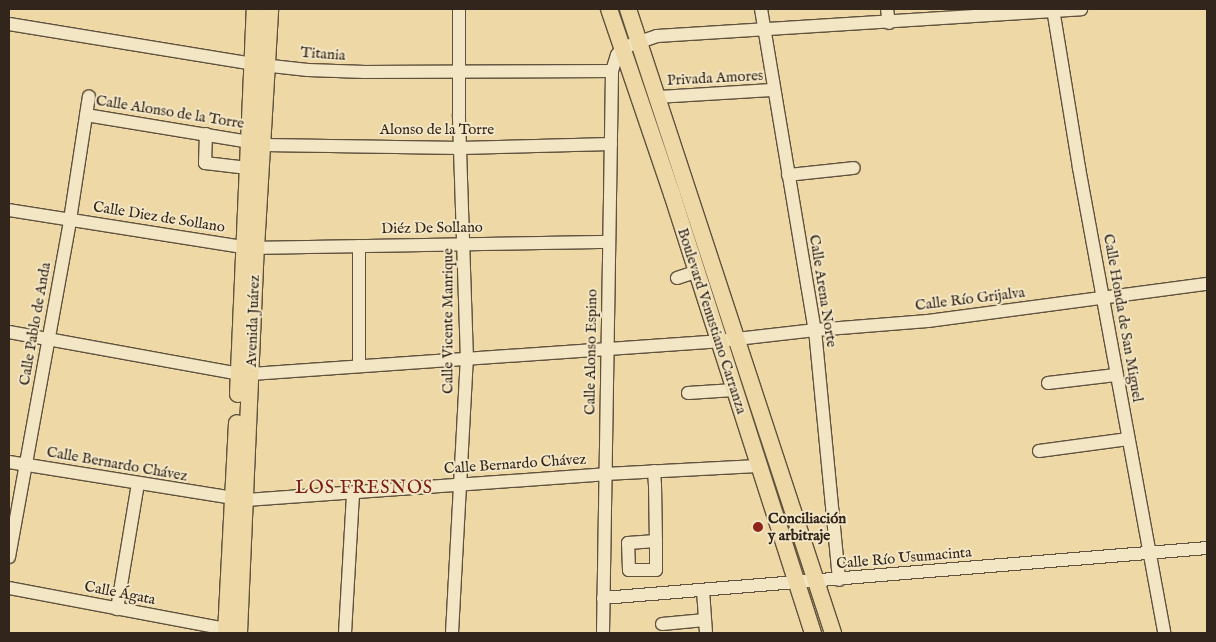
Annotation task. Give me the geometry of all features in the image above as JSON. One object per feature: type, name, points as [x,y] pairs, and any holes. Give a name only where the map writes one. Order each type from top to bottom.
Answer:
[{"type":"main road","name":"Avenida Juárez","points":[[254,9],[261,64]]},
{"type":"main road","name":"Avenida Juárez","points":[[230,632],[240,500],[250,248],[261,64],[270,9]]},
{"type":"main road","name":"Boulevard Venustiano Carranza","points":[[609,9],[813,633]]},
{"type":"main road","name":"Boulevard Venustiano Carranza","points":[[628,9],[832,633]]},
{"type":"main road","name":"Avenida Juárez","points":[[250,248],[248,168],[256,143]]},
{"type":"street","name":"Calle Vicente Manrique","points":[[452,633],[467,360],[459,9]]},
{"type":"street","name":"Calle Arena Norte","points":[[761,9],[815,330],[839,580]]},
{"type":"street","points":[[887,9],[889,22]]},
{"type":"street","points":[[612,71],[617,55],[622,48],[656,36],[1081,9]]},
{"type":"street","name":"Calle Honda de San Miguel","points":[[1053,10],[1077,159],[1164,633]]},
{"type":"street","name":"Titania","points":[[9,24],[261,64],[335,72],[612,71]]},
{"type":"street","name":"Calle Alonso Espino","points":[[603,633],[612,71]]},
{"type":"street","name":"Privada Amores","points":[[658,97],[774,90]]},
{"type":"street","name":"Calle Pablo de Anda","points":[[9,557],[70,220],[88,96]]},
{"type":"street","name":"Calle Alonso de la Torre","points":[[86,115],[256,143]]},
{"type":"street","points":[[206,134],[205,163],[248,168]]},
{"type":"street","name":"Alonso de la Torre","points":[[256,143],[461,148],[611,144]]},
{"type":"street","points":[[788,175],[854,168]]},
{"type":"street","name":"Calle Diez de Sollano","points":[[9,210],[250,248]]},
{"type":"street","name":"Diéz De Sollano","points":[[250,248],[608,242]]},
{"type":"street","points":[[359,246],[359,366]]},
{"type":"street","points":[[677,278],[696,272]]},
{"type":"street","name":"Calle Río Grijalva","points":[[9,332],[245,374],[719,341],[815,330],[928,321],[1207,284]]},
{"type":"street","points":[[1048,383],[1116,375]]},
{"type":"street","points":[[688,393],[734,390]]},
{"type":"street","points":[[1038,451],[1128,439]]},
{"type":"street","name":"Calle Bernardo Chávez","points":[[9,462],[240,500],[605,474],[758,466]]},
{"type":"street","points":[[654,471],[656,541]]},
{"type":"street","points":[[117,609],[138,484]]},
{"type":"street","points":[[346,633],[353,493]]},
{"type":"street","name":"Calle Río Usumacinta","points":[[603,598],[839,580],[1207,548]]},
{"type":"street","name":"Calle Ágata","points":[[9,588],[230,632]]},
{"type":"street","points":[[703,590],[706,633]]},
{"type":"street","points":[[662,624],[705,620]]},
{"type":"place","name":"Conciliación y arbitraje","points":[[758,527]]},
{"type":"district","name":"LOS FRESNOS","points":[[364,489]]}]
